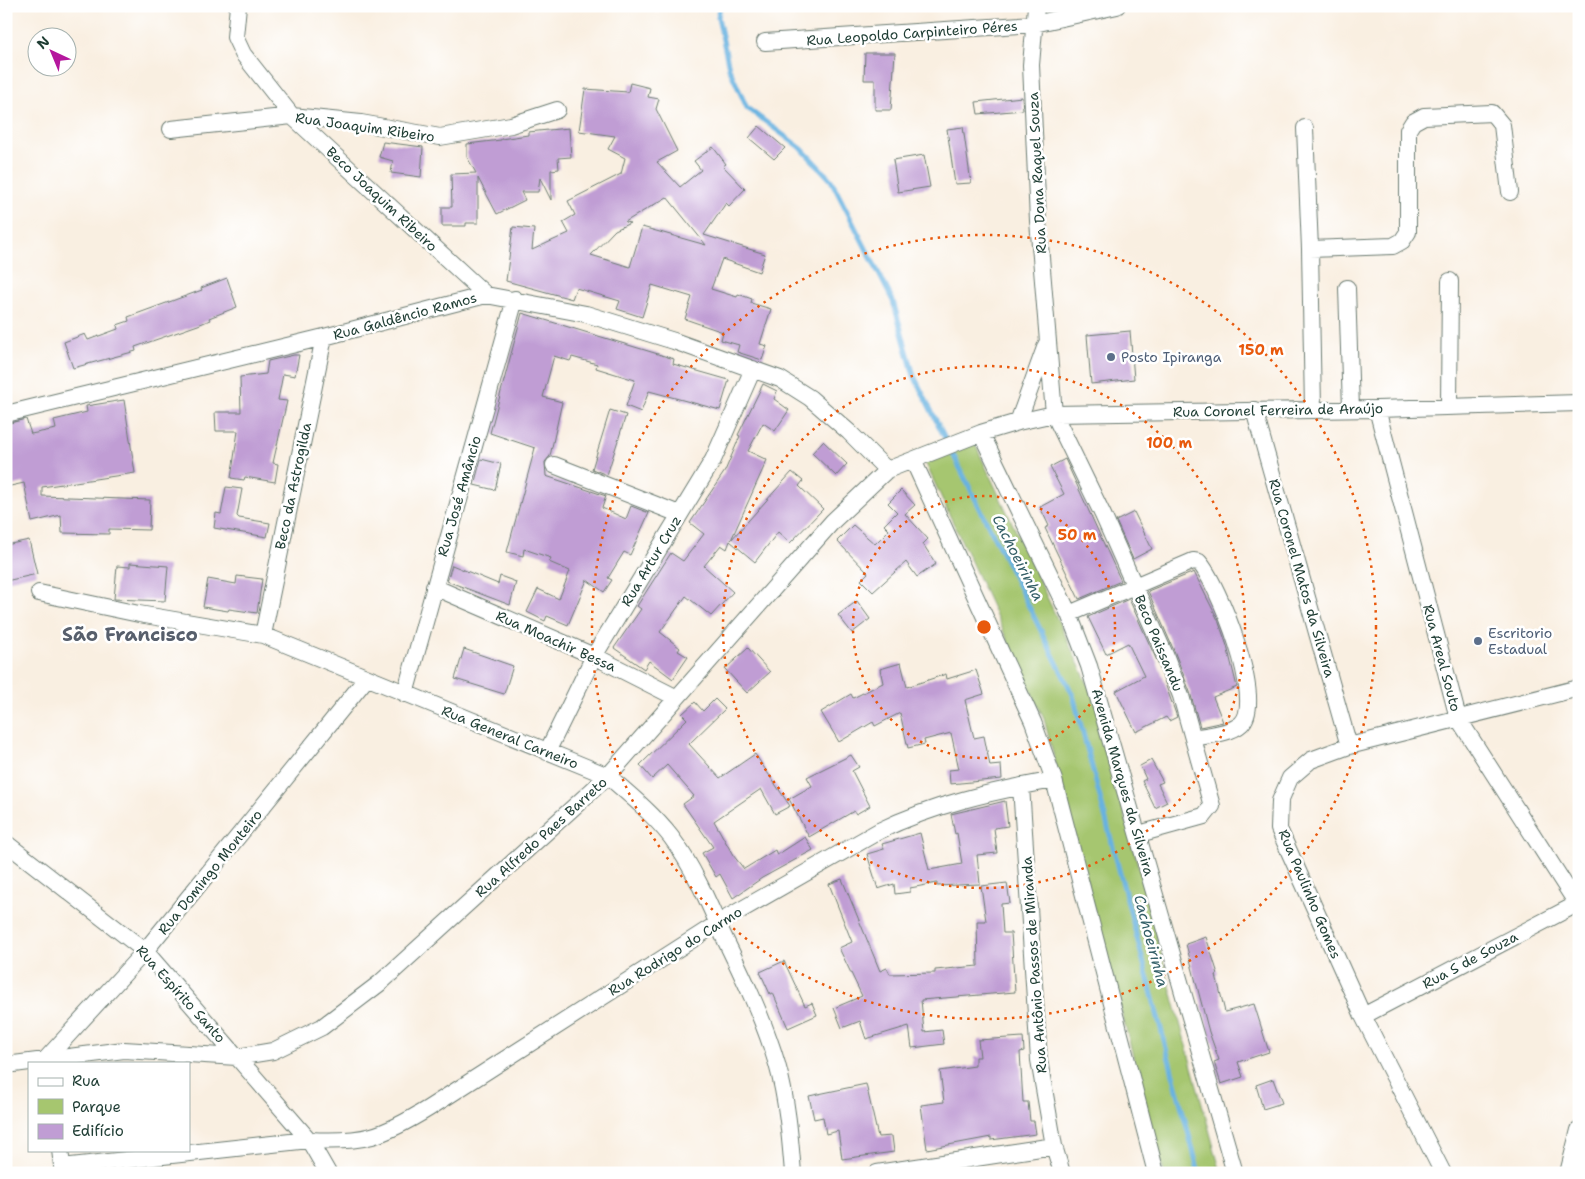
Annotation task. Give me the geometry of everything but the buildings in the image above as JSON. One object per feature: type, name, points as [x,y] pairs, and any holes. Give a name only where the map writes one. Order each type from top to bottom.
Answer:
[{"type":"street","name":"Beco Joaquim Ribeiro","points":[[238,6],[235,37],[243,54],[292,116],[486,295]]},
{"type":"street","name":"Rua Dona Raquel Souza","points":[[1036,6],[1031,65],[1038,221],[1054,414]]},
{"type":"street","name":"Rua Leopoldo Carpinteiro Péres","points":[[765,42],[1034,24],[1117,6]]},
{"type":"street","name":"Rua Joaquim Ribeiro","points":[[171,129],[292,116],[361,123],[440,137],[511,125],[557,110]]},
{"type":"street","points":[[1310,249],[1393,246],[1402,241],[1408,232],[1408,130],[1413,122],[1424,116],[1492,113],[1497,117],[1502,125],[1510,192]]},
{"type":"street","points":[[1305,128],[1310,249],[1313,409]]},
{"type":"street","points":[[1449,406],[1450,281]]},
{"type":"street","points":[[1347,288],[1351,409]]},
{"type":"street","name":"Rua Galdêncio Ramos","points":[[6,414],[324,337],[486,295],[586,314],[674,341],[780,379],[810,398],[850,432],[887,470]]},
{"type":"street","name":"Rua José Amâncio","points":[[404,694],[515,299]]},
{"type":"street","name":"Beco da Astrogilda","points":[[263,635],[324,337]]},
{"type":"street","name":"Rua Dona Raquel Souza","points":[[1018,422],[1048,340]]},
{"type":"street","name":"Rua Artur Cruz","points":[[547,752],[594,656],[713,460],[753,369]]},
{"type":"street","name":"Rua Coronel Ferreira de Araújo","points":[[918,458],[973,436],[1018,422],[1054,414],[1313,409],[1377,410],[1449,406],[1579,403]]},
{"type":"street","name":"Rua Coronel Matos da Silveira","points":[[1254,410],[1349,746]]},
{"type":"street","name":"Rua Areal Souto","points":[[1377,410],[1458,718],[1578,905]]},
{"type":"street","name":"Beco Paissandu","points":[[1054,414],[1135,586],[1166,657],[1181,696],[1212,806],[1204,816],[1139,834]]},
{"type":"street","name":"Avenida Marques da Silveira","points":[[973,436],[1068,614],[1089,666],[1139,834],[1235,1173]]},
{"type":"street","points":[[918,458],[1033,722],[1054,780],[1156,1173]]},
{"type":"street","name":"Rua Alfredo Paes Barreto","points":[[46,1061],[86,1054],[153,1050],[237,1057],[288,1045],[322,1027],[348,1009],[608,776],[833,521],[887,470],[918,458]]},
{"type":"street","points":[[554,465],[679,514]]},
{"type":"street","points":[[1068,614],[1194,561],[1199,562],[1217,593],[1231,626],[1248,692],[1246,717],[1242,723],[1235,728],[1193,738]]},
{"type":"street","name":"Rua Moachir Bessa","points":[[434,587],[594,656],[677,698]]},
{"type":"street","name":"Rua General Carneiro","points":[[39,594],[139,614],[263,635],[366,679],[608,776],[643,807],[671,837],[690,866],[718,923],[757,1007],[777,1065],[788,1118],[793,1173]]},
{"type":"street","name":"Rua Domingo Monteiro","points":[[46,1061],[145,951],[366,679]]},
{"type":"street","name":"Rua Paulinho Gomes","points":[[1443,1173],[1363,1016],[1279,829],[1280,802],[1290,778],[1312,760],[1349,746],[1579,688]]},
{"type":"street","name":"Rua Rodrigo do Carmo","points":[[63,1170],[308,1140],[346,1142],[376,1136],[400,1126],[718,923],[905,818],[946,804],[1054,780]]},
{"type":"street","name":"Rua Antônio Passos de Miranda","points":[[1021,786],[1039,1060],[1054,1146],[1062,1173]]},
{"type":"street","name":"Rua Espírito Santo","points":[[6,843],[145,951],[308,1140],[328,1173]]},
{"type":"street","name":"Rua S de Souza","points":[[1363,1016],[1578,905]]},
{"type":"street","name":"Rua Alfredo Paes Barreto","points":[[6,1065],[28,1063]]},
{"type":"street","points":[[1568,1173],[1579,1130]]},
{"type":"street","points":[[877,1173],[1054,1146]]},
{"type":"street","points":[[60,1152],[63,1170]]},
{"type":"green space","points":[[974,442],[1094,697],[1221,1173],[1164,1173],[1044,719],[925,462]]},
{"type":"waterway","name":"Cachoeirinha","points":[[720,6],[718,17],[729,68],[747,108],[802,149],[831,180],[893,301],[914,376],[1073,695],[1199,1173]]},
{"type":"place","name":"Posto Ipiranga","points":[[1111,357]]},
{"type":"place","name":"Escritorio Estadual","points":[[1478,641]]},
{"type":"district","name":"São Francisco","points":[[130,634]]}]
